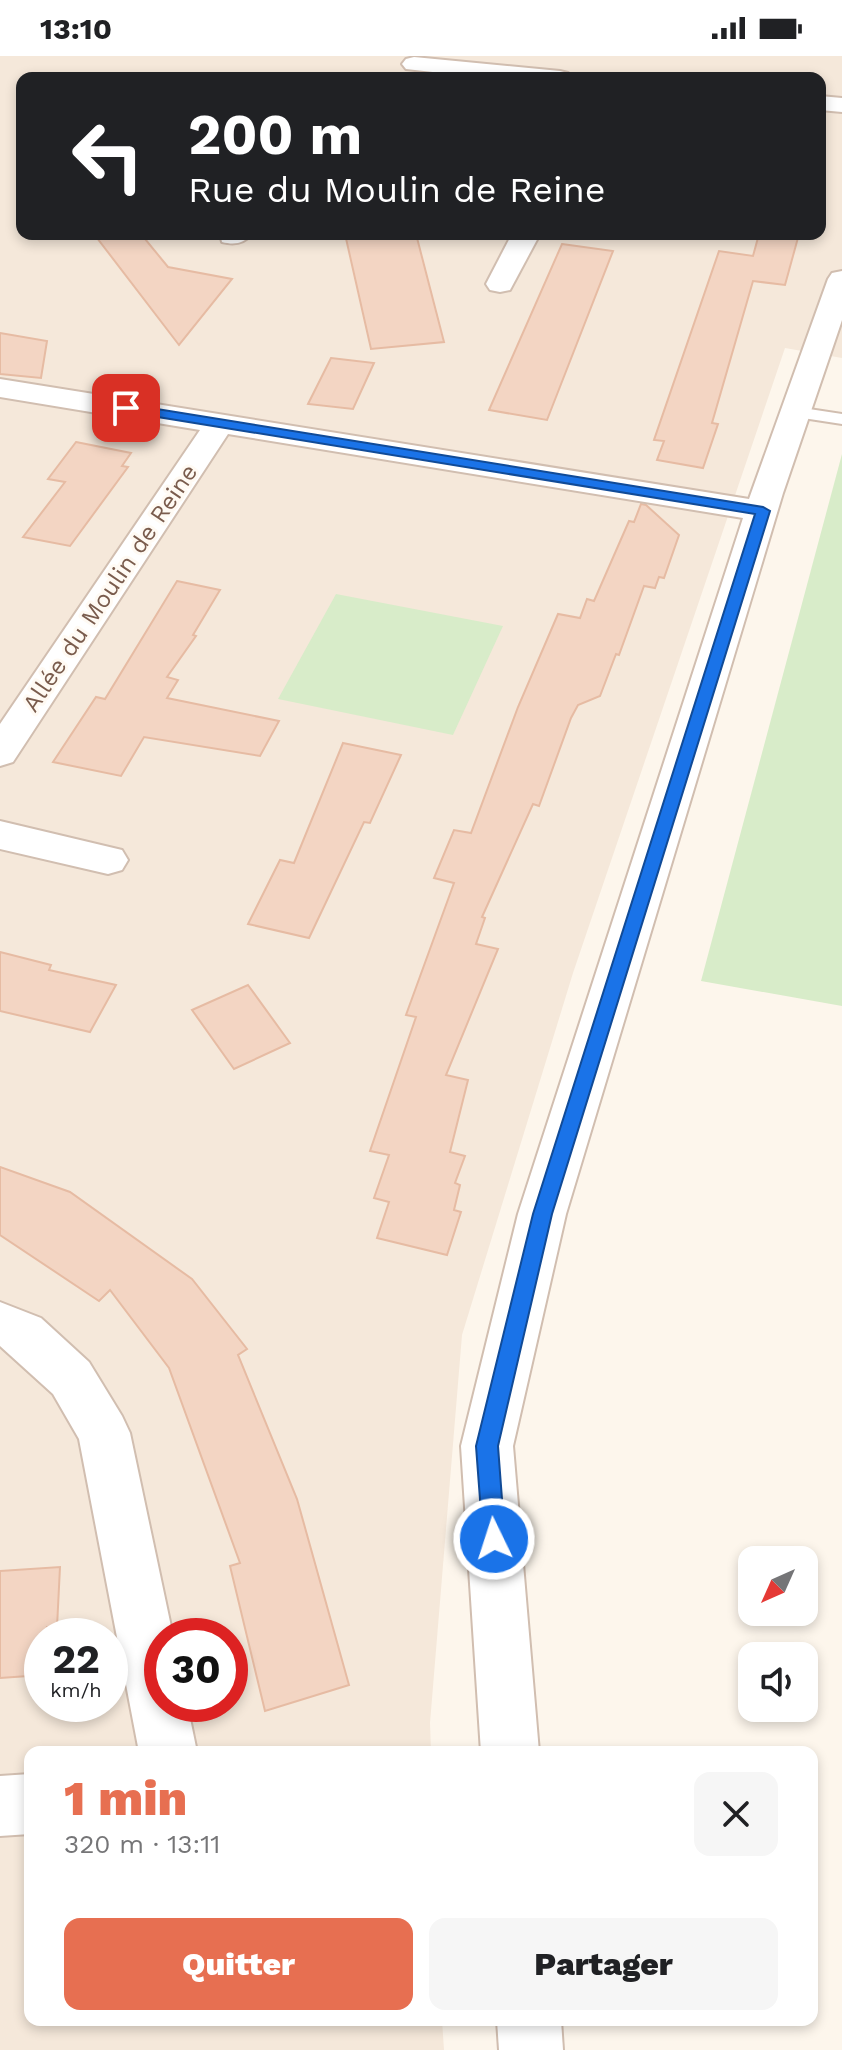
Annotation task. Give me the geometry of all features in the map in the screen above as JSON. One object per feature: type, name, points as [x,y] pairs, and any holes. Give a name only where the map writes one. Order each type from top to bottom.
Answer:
[{"type":"street","points":[[412,66],[486,72]]},
{"type":"street","points":[[500,284],[523,240]]},
{"type":"street","points":[[510,1746],[487,1446],[542,1214],[763,511],[842,279]]},
{"type":"street","points":[[0,388],[763,511]]},
{"type":"street","name":"Allée du Moulin de Reine","points":[[0,753],[220,423]]},
{"type":"street","points":[[0,835],[108,860]]},
{"type":"street","points":[[0,1324],[23,1333],[71,1378],[104,1433],[167,1746]]},
{"type":"street","points":[[0,1806],[24,1804]]},
{"type":"street","points":[[529,2026],[531,2050]]},
{"type":"lane","points":[[796,412],[842,419]]},
{"type":"shaded area","points":[[0,56],[842,56],[842,358],[785,348],[573,973],[462,1335],[430,1723],[431,1746],[24,1746],[24,2026],[442,2026],[444,2050],[0,2050]]},
{"type":"green space","points":[[842,454],[842,1006],[701,981]]},
{"type":"green space","points":[[336,594],[503,626],[453,735],[278,699]]},
{"type":"building","points":[[99,240],[146,240],[168,267],[232,279],[179,345]]},
{"type":"building","points":[[346,240],[418,240],[444,342],[371,349]]},
{"type":"building","points":[[757,240],[797,240],[785,285],[753,281],[712,423],[718,424],[703,468],[657,460],[664,441],[654,440],[719,251],[753,256]]},
{"type":"building","points":[[562,244],[613,251],[547,420],[489,410]]},
{"type":"building","points":[[0,333],[47,341],[41,378],[0,374]]},
{"type":"building","points":[[331,358],[374,363],[353,409],[308,404]]},
{"type":"building","points":[[76,442],[131,453],[122,466],[128,467],[70,546],[23,537],[65,482],[48,479]]},
{"type":"building","points":[[641,504],[679,535],[664,578],[659,577],[655,588],[644,586],[619,655],[616,654],[600,696],[578,705],[571,718],[539,806],[533,804],[482,917],[485,918],[476,944],[498,949],[446,1075],[468,1080],[450,1152],[465,1156],[455,1183],[460,1185],[454,1210],[461,1212],[447,1255],[377,1238],[389,1202],[374,1198],[389,1155],[370,1151],[416,1017],[406,1015],[454,883],[434,878],[454,830],[471,833],[518,707],[558,614],[580,618],[587,599],[594,601],[629,521],[634,522]]},
{"type":"building","points":[[177,581],[220,590],[193,635],[196,636],[167,677],[178,680],[167,698],[279,721],[260,756],[144,737],[121,776],[53,762],[96,697],[105,699]]},
{"type":"building","points":[[343,743],[401,755],[370,823],[364,822],[309,938],[248,924],[280,860],[294,863]]},
{"type":"building","points":[[0,952],[51,965],[49,970],[116,985],[90,1032],[0,1011]]},
{"type":"building","points":[[248,985],[290,1043],[234,1069],[192,1010]]},
{"type":"building","points":[[0,1167],[70,1192],[192,1279],[247,1349],[238,1355],[297,1499],[349,1685],[265,1711],[248,1641],[248,1618],[243,1618],[230,1566],[240,1563],[169,1368],[110,1290],[99,1301],[0,1235]]},
{"type":"building","points":[[60,1567],[57,1618],[24,1618],[24,1676],[0,1678],[0,1571]]},
{"type":"route","points":[[126,408],[763,511],[542,1214],[487,1446],[494,1539]]}]
